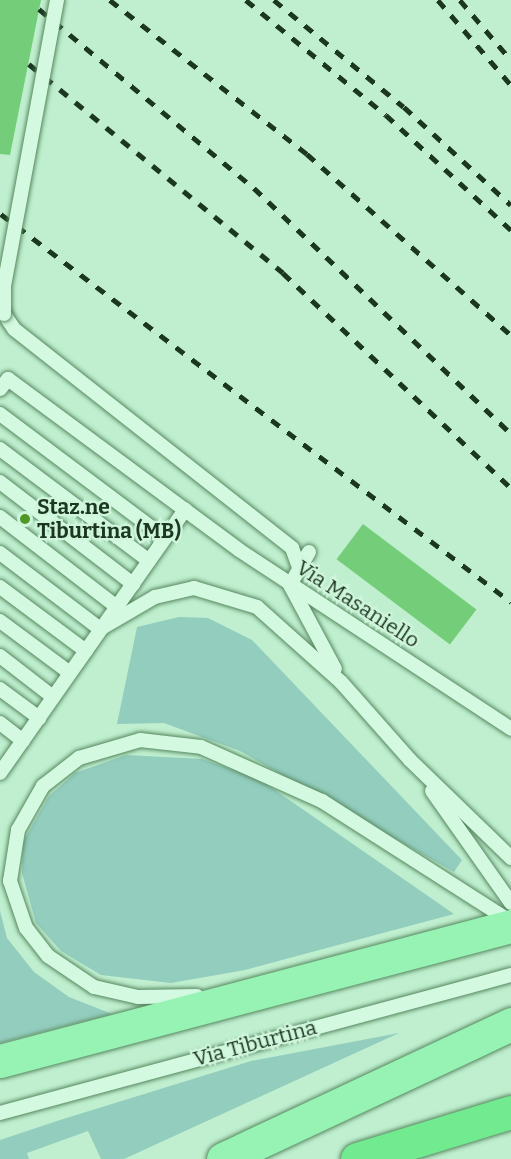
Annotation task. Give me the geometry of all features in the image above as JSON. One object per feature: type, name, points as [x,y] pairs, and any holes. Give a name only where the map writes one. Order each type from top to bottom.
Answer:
[{"type":"highway","points":[[357,1159],[511,1112]]},
{"type":"main road","points":[[0,1061],[474,936],[511,924]]},
{"type":"main road","points":[[223,1159],[511,1024]]},
{"type":"lane","points":[[57,0],[4,285],[4,314],[14,329],[292,548],[299,567]]},
{"type":"lane","name":"Via Masaniello","points":[[0,389],[8,379],[290,585],[511,729]]},
{"type":"lane","points":[[0,414],[165,538]]},
{"type":"lane","points":[[0,449],[149,561]]},
{"type":"lane","points":[[0,482],[133,584]]},
{"type":"lane","points":[[2,765],[23,741],[185,510]]},
{"type":"lane","points":[[0,518],[117,606]]},
{"type":"lane","points":[[309,552],[290,585],[341,682]]},
{"type":"lane","points":[[0,553],[100,629]]},
{"type":"lane","points":[[0,587],[86,651]]},
{"type":"lane","points":[[100,629],[154,597],[194,588],[215,591],[257,607],[341,682],[410,760],[511,858]]},
{"type":"lane","points":[[0,621],[70,673]]},
{"type":"lane","points":[[0,656],[53,697]]},
{"type":"lane","points":[[0,689],[39,718]]},
{"type":"lane","points":[[0,723],[23,741]]},
{"type":"lane","points":[[253,993],[123,995],[79,979],[44,951],[17,907],[10,869],[22,818],[51,778],[79,758],[128,741],[156,739],[201,747],[334,808],[511,924]]},
{"type":"lane","points":[[410,760],[511,903]]},
{"type":"lane","name":"Via Tiburtina","points":[[0,1113],[511,975]]},
{"type":"shaded area","points":[[179,617],[208,618],[252,640],[462,860],[454,872],[240,751],[164,723],[117,724],[137,627]]},
{"type":"shaded area","points":[[126,755],[202,759],[259,779],[454,914],[245,970],[171,983],[101,975],[61,951],[36,923],[22,873],[23,842],[49,796],[75,773]]},
{"type":"shaded area","points":[[0,911],[7,938],[34,972],[69,997],[112,1014],[0,1043]]},
{"type":"shaded area","points":[[399,1033],[124,1159],[101,1159],[88,1131],[27,1153],[29,1159],[0,1159],[0,1140],[60,1120],[251,1061]]},
{"type":"building","points":[[0,0],[41,0],[10,155],[0,154]]},
{"type":"building","points":[[363,524],[476,609],[450,645],[337,559]]},
{"type":"railway","points":[[110,0],[307,154],[511,335]]},
{"type":"railway","points":[[246,0],[386,115],[511,230]]},
{"type":"railway","points":[[274,0],[404,107],[511,205]]},
{"type":"railway","points":[[438,0],[511,85]]},
{"type":"railway","points":[[460,0],[511,60]]},
{"type":"railway","points":[[39,9],[254,188],[511,434]]},
{"type":"railway","points":[[29,64],[283,273],[511,488]]},
{"type":"railway","points":[[1,214],[511,602]]},
{"type":"place","name":"Staz.ne Tiburtina (MB)","points":[[25,519]]}]
